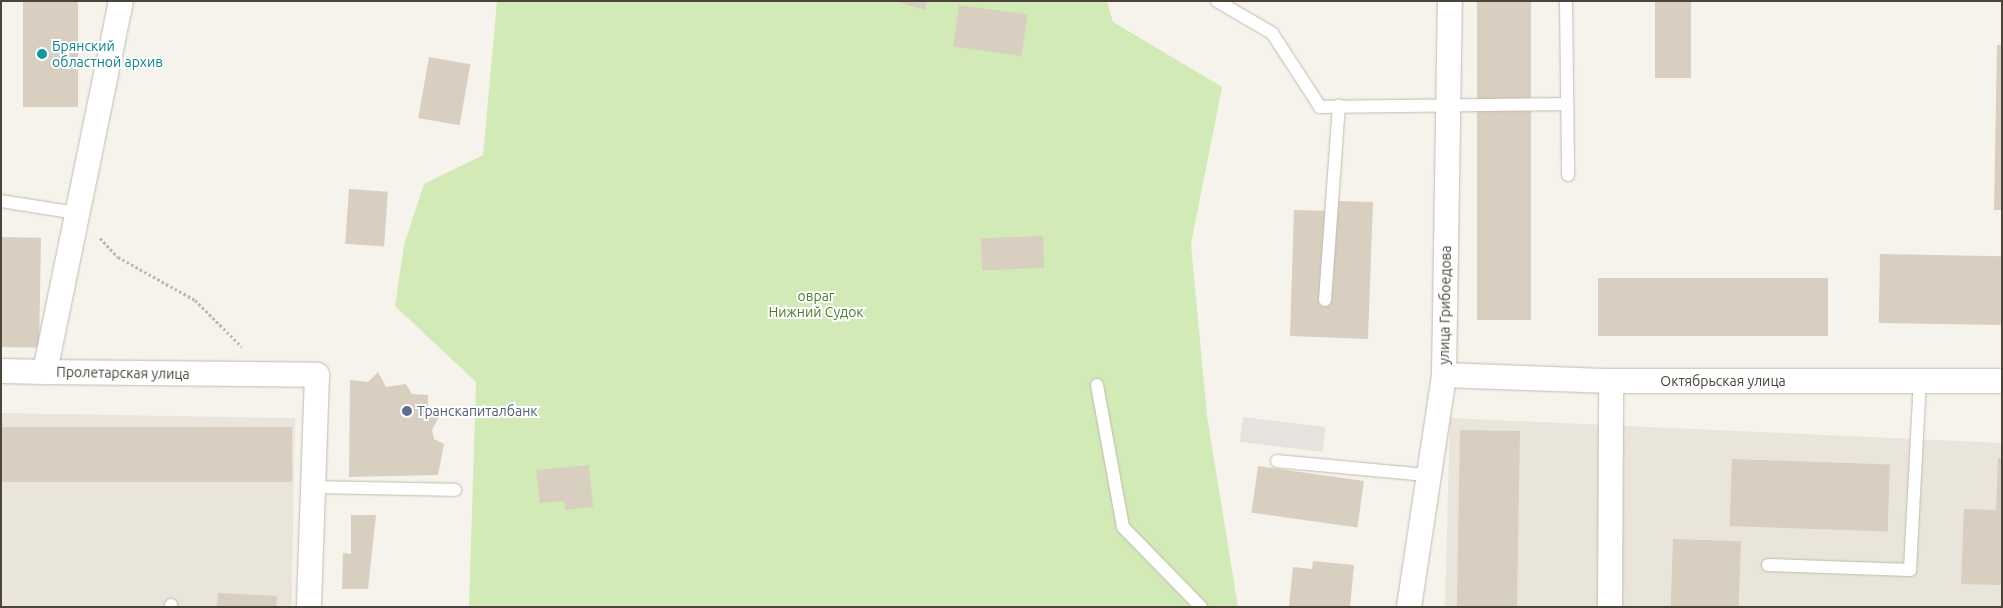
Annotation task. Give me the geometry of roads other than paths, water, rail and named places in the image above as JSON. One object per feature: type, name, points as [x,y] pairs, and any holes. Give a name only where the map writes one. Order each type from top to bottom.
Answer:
[{"type":"street","name":"Пролетарская улица","points":[[121,1],[45,372],[317,375],[309,607]]},
{"type":"street","name":"улица Грибоедова","points":[[1409,607],[1426,475],[1444,375],[1450,1]]},
{"type":"street","points":[[1,371],[45,372]]},
{"type":"street","name":"Октябрьская улица","points":[[1444,375],[1611,381],[2002,381]]},
{"type":"street","points":[[1610,607],[1611,381]]},
{"type":"lane","points":[[1217,1],[1272,33],[1320,107],[1449,102],[1566,104]]},
{"type":"lane","points":[[1566,1],[1568,175]]},
{"type":"lane","points":[[1325,300],[1339,106]]},
{"type":"lane","points":[[1,201],[77,214]]},
{"type":"lane","points":[[1768,565],[1910,570],[1920,381]]},
{"type":"lane","points":[[1097,385],[1123,528],[1200,607]]},
{"type":"lane","points":[[1278,461],[1426,475]]},
{"type":"lane","points":[[314,487],[455,490]]},
{"type":"place","name":"Брянский областной архив","points":[[42,54]]},
{"type":"place","name":"Транскапиталбанк","points":[[407,411]]},
{"type":"park label","name":"овраг Нижний Судок","points":[[816,304]]}]
